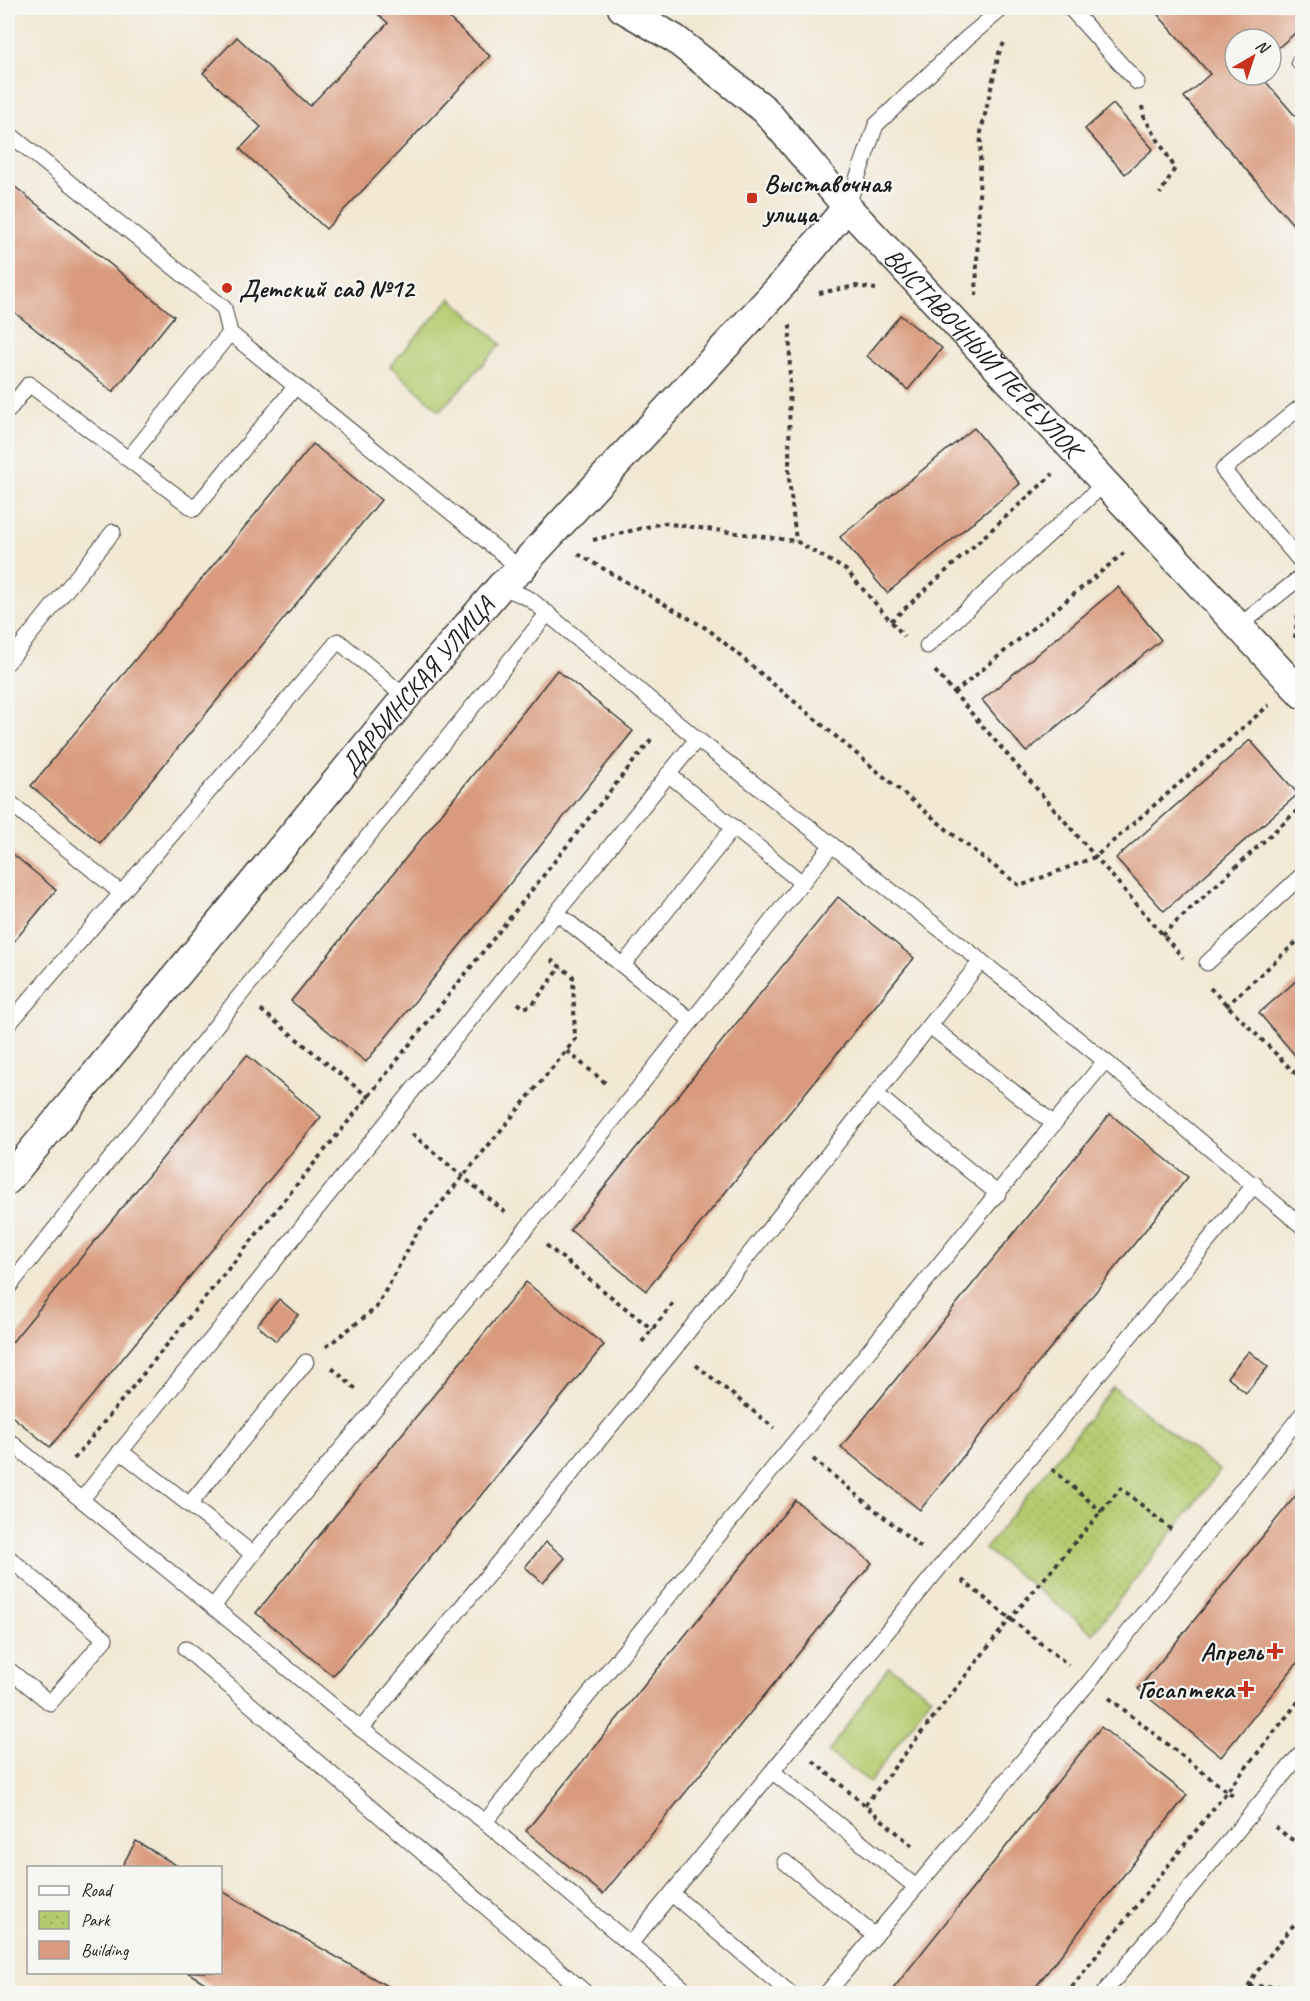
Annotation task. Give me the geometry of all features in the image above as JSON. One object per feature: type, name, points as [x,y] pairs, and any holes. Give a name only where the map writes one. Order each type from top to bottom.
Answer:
[{"type":"street","name":"ВЫСТАВОЧНЫЙ ПЕРЕУЛОК","points":[[622,8],[675,39],[765,110],[847,207],[1297,688]]},
{"type":"street","name":"ДАРЬИНСКАЯ УЛИЦА","points":[[8,1180],[405,698],[518,570],[782,285],[847,207]]},
{"type":"lane","points":[[847,207],[876,125],[967,38],[1003,8]]},
{"type":"lane","points":[[1070,8],[1137,82]]},
{"type":"lane","points":[[1302,60],[1299,62],[1302,66]]},
{"type":"lane","points":[[8,142],[12,136],[224,308],[230,333],[518,570],[530,599],[697,739],[981,961],[1255,1184],[1302,1226]]},
{"type":"lane","points":[[128,459],[230,333]]},
{"type":"lane","points":[[8,411],[29,384],[194,509],[296,386]]},
{"type":"lane","points":[[1299,408],[1223,470],[1302,563]]},
{"type":"lane","points":[[927,646],[1105,483]]},
{"type":"lane","points":[[8,662],[113,532]]},
{"type":"lane","points":[[1239,626],[1302,576]]},
{"type":"lane","points":[[8,1288],[548,613]]},
{"type":"lane","points":[[8,1025],[338,640],[405,698]]},
{"type":"lane","points":[[82,1498],[697,739]]},
{"type":"lane","points":[[668,774],[802,883]]},
{"type":"lane","points":[[8,801],[121,893]]},
{"type":"lane","points":[[623,965],[734,827]]},
{"type":"lane","points":[[213,1607],[253,1554],[525,1229],[832,845]]},
{"type":"lane","points":[[1207,963],[1302,876]]},
{"type":"lane","points":[[557,913],[692,1021]]},
{"type":"lane","points":[[361,1729],[675,1348],[981,961]]},
{"type":"lane","points":[[930,1026],[1054,1124]]},
{"type":"lane","points":[[485,1822],[1105,1061]]},
{"type":"lane","points":[[876,1094],[998,1194]]},
{"type":"lane","points":[[630,1944],[1255,1184]]},
{"type":"lane","points":[[189,1505],[311,1358]]},
{"type":"lane","points":[[826,1994],[1089,1682],[1302,1414]]},
{"type":"lane","points":[[8,1440],[82,1498],[361,1729],[485,1822],[690,1994]]},
{"type":"lane","points":[[120,1451],[253,1554]]},
{"type":"lane","points":[[8,1557],[105,1639],[50,1703],[8,1669]]},
{"type":"lane","points":[[186,1649],[588,1994]]},
{"type":"lane","points":[[1103,1994],[1302,1752]]},
{"type":"lane","points":[[773,1772],[916,1887]]},
{"type":"lane","points":[[785,1862],[875,1936]]},
{"type":"lane","points":[[672,1894],[791,1994]]},
{"type":"path","points":[[975,344],[981,132],[999,53],[1008,35]]},
{"type":"path","points":[[1137,82],[1144,117],[1175,168],[1160,194]]},
{"type":"path","points":[[782,285],[790,311],[789,478],[796,541]]},
{"type":"path","points":[[816,294],[856,286],[886,290]]},
{"type":"path","points":[[891,621],[1056,471]]},
{"type":"path","points":[[588,541],[663,523],[796,541],[846,570],[905,637]]},
{"type":"path","points":[[518,570],[566,547],[709,630],[951,833],[1020,886],[1095,857],[1276,699],[1297,688],[1300,603]]},
{"type":"path","points":[[954,693],[1128,550]]},
{"type":"path","points":[[933,669],[1186,962]]},
{"type":"path","points":[[71,1461],[86,1446],[507,923],[649,743],[653,736],[648,730]]},
{"type":"path","points":[[1162,935],[1302,806]]},
{"type":"path","points":[[377,1407],[311,1358],[376,1308],[418,1231],[575,1041],[573,976],[507,923]]},
{"type":"path","points":[[1226,1006],[1302,938]]},
{"type":"path","points":[[544,967],[550,959]]},
{"type":"path","points":[[519,997],[518,1003],[524,1008],[532,1005],[561,967]]},
{"type":"path","points":[[1202,979],[1226,1006],[1302,1080]]},
{"type":"path","points":[[241,994],[525,1229]]},
{"type":"path","points":[[567,1051],[627,1102]]},
{"type":"path","points":[[637,1348],[681,1292]]},
{"type":"path","points":[[795,1444],[943,1566],[1227,1791],[1302,1847]]},
{"type":"path","points":[[1034,1453],[1102,1512]]},
{"type":"path","points":[[865,1805],[1010,1619],[1121,1488],[1195,1549]]},
{"type":"path","points":[[1066,1994],[1302,1697]]},
{"type":"path","points":[[795,1745],[935,1865]]},
{"type":"path","points":[[1244,1994],[1255,1974],[1302,1914]]},
{"type":"path","points":[[1249,1986],[1302,1987]]},
{"type":"green space","points":[[451,298],[501,344],[440,411],[390,366]]},
{"type":"green space","points":[[1113,1387],[1220,1471],[1093,1633],[985,1549]]},
{"type":"green space","points":[[889,1666],[931,1697],[870,1782],[828,1752]]},
{"type":"building","points":[[371,8],[438,8],[490,56],[326,229],[240,149],[261,127],[203,73],[237,37],[310,106],[388,23]]},
{"type":"building","points":[[1152,8],[1295,8],[1302,16],[1302,27],[1283,44],[1283,27],[1223,27],[1223,87],[1270,87],[1302,124],[1302,235],[1184,97],[1210,74]]},
{"type":"building","points":[[1113,104],[1153,149],[1125,174],[1085,129]]},
{"type":"building","points":[[8,181],[174,316],[113,392],[14,312],[8,319]]},
{"type":"building","points":[[900,315],[942,348],[908,390],[867,356]]},
{"type":"building","points":[[974,428],[1020,484],[887,593],[840,537]]},
{"type":"building","points":[[313,444],[381,500],[100,843],[31,786]]},
{"type":"building","points":[[1118,587],[1161,640],[1026,752],[982,700]]},
{"type":"building","points":[[557,670],[633,731],[366,1062],[291,1001]]},
{"type":"building","points":[[1250,740],[1298,794],[1164,911],[1116,858]]},
{"type":"building","points":[[8,850],[56,890],[8,949]]},
{"type":"building","points":[[838,897],[914,958],[646,1291],[570,1230]]},
{"type":"building","points":[[1302,976],[1302,1058],[1300,1061],[1259,1013]]},
{"type":"building","points":[[247,1055],[321,1117],[50,1447],[8,1413],[8,1347]]},
{"type":"building","points":[[1110,1114],[1188,1177],[920,1510],[841,1447]]},
{"type":"building","points":[[526,1282],[604,1345],[333,1676],[256,1613]]},
{"type":"building","points":[[279,1299],[298,1315],[276,1341],[257,1325]]},
{"type":"building","points":[[1249,1351],[1268,1367],[1246,1393],[1227,1377]]},
{"type":"building","points":[[1302,1488],[1302,1657],[1221,1757],[1138,1689]]},
{"type":"building","points":[[795,1500],[872,1563],[603,1894],[526,1831]]},
{"type":"building","points":[[546,1542],[565,1558],[543,1583],[525,1567]]},
{"type":"building","points":[[1101,1727],[1187,1795],[1030,1994],[889,1994]]},
{"type":"building","points":[[136,1841],[178,1866],[122,1866]]},
{"type":"building","points":[[222,1891],[401,1994],[223,1994],[190,1974],[222,1974]]},
{"type":"place","name":"Выставочная улица","points":[[752,198]]},
{"type":"place","name":"Детский сад №12","points":[[227,288]]},
{"type":"place","name":"Апрель","points":[[1275,1651]]},
{"type":"place","name":"Госаптека","points":[[1246,1689]]}]
